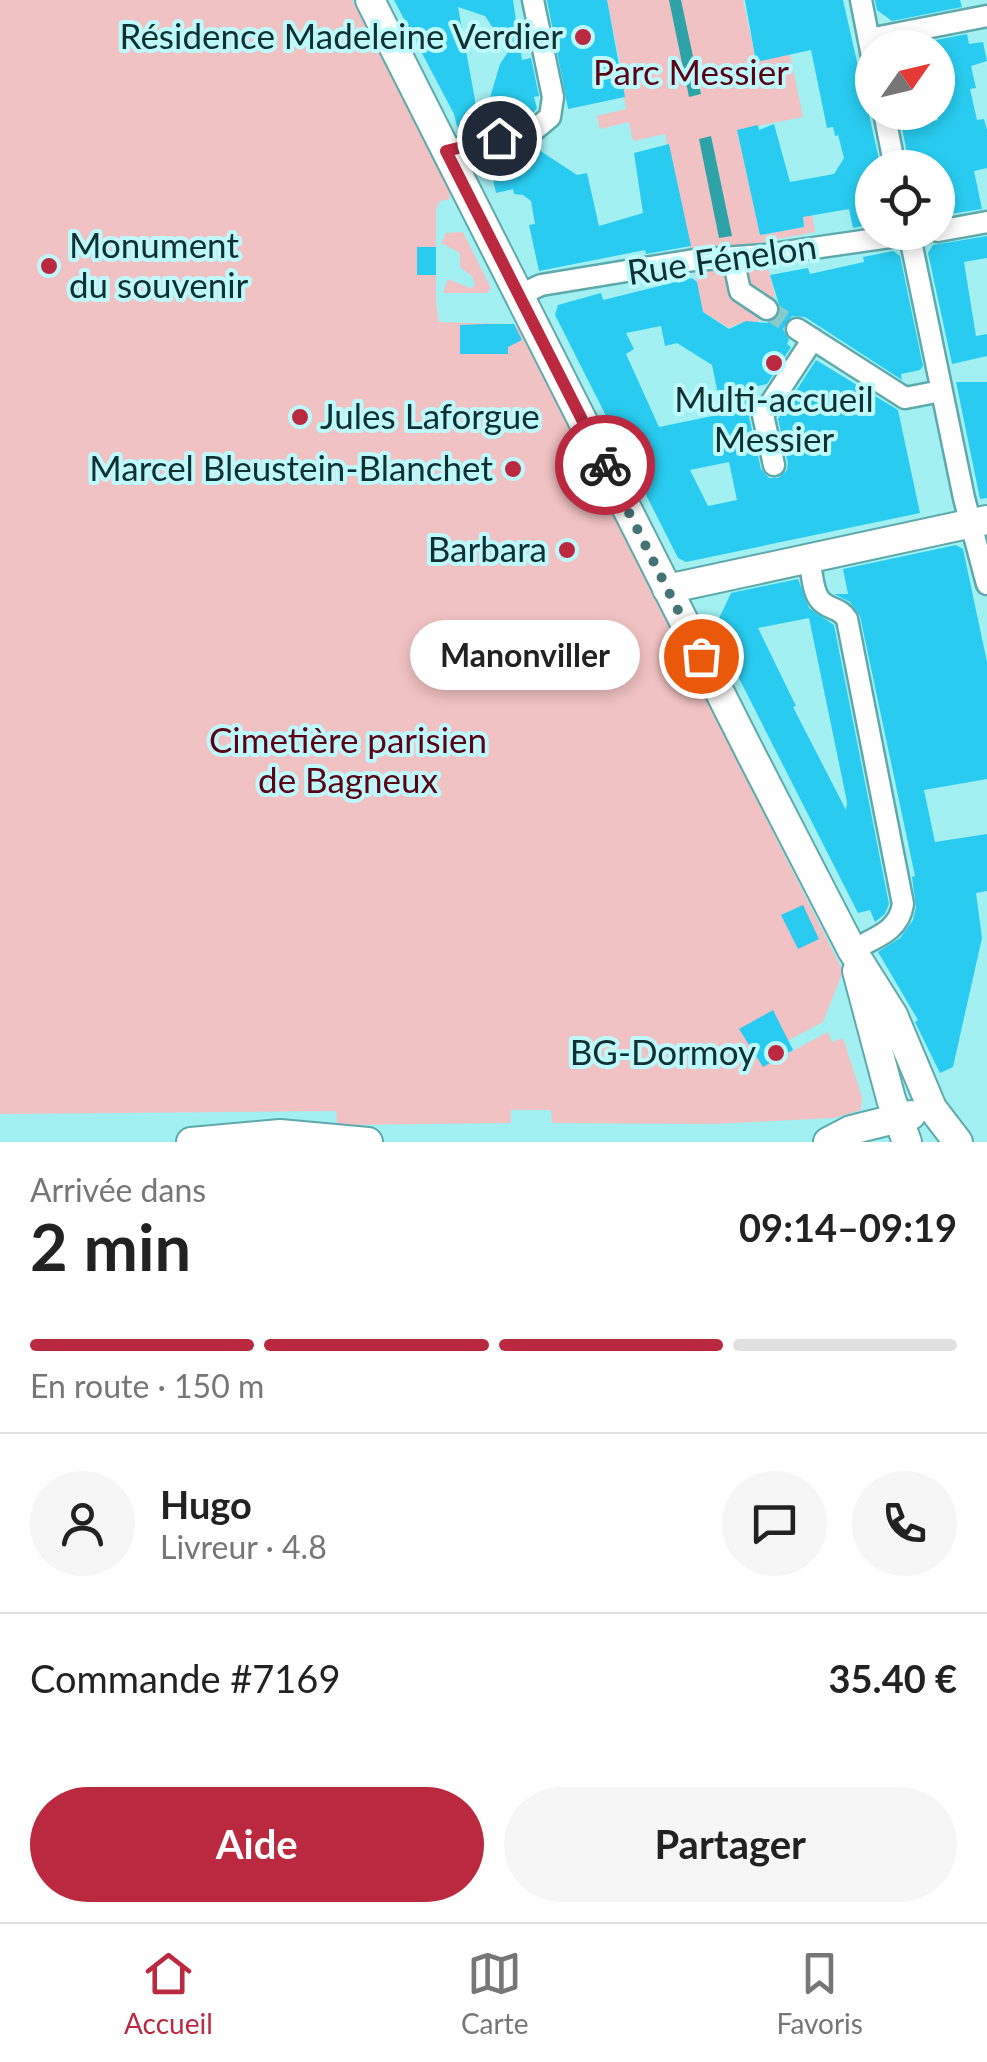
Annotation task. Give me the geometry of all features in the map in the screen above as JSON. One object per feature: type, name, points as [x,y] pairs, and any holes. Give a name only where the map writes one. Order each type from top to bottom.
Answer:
[{"type":"main road","points":[[370,0],[852,950],[893,1015],[932,1108],[958,1142]]},
{"type":"main road","points":[[667,588],[980,521]]},
{"type":"main road","points":[[852,950],[902,1131]]},
{"type":"main road","points":[[828,1142],[850,1130],[902,1131],[932,1108]]},
{"type":"main road","points":[[191,1142],[280,1134],[368,1142]]},
{"type":"street","points":[[446,151],[533,131],[550,117],[553,97],[533,0]]},
{"type":"street","points":[[861,0],[867,30]]},
{"type":"street","points":[[936,30],[987,16]]},
{"type":"street","points":[[955,228],[987,222]]},
{"type":"street","name":"Rue Fénelon","points":[[520,296],[541,286],[694,260],[765,256],[855,242]]},
{"type":"street","points":[[913,250],[964,498],[980,521],[987,584]]},
{"type":"street","points":[[734,258],[740,291],[767,309]]},
{"type":"street","points":[[774,466],[763,415],[805,334],[905,398],[936,392]]},
{"type":"street","points":[[809,558],[817,596],[844,612],[847,618],[903,904],[901,917],[891,930],[852,950]]},
{"type":"green space","name":"Cimetière parisien de Bagneux","points":[[0,0],[352,0],[449,190],[450,199],[440,201],[436,209],[439,322],[518,327],[843,971],[823,1022],[759,1056],[764,1066],[828,1032],[832,1042],[843,1038],[862,1097],[861,1110],[834,1118],[711,1124],[552,1123],[551,1110],[511,1110],[511,1123],[337,1125],[336,1111],[0,1114]]},
{"type":"green space","name":"Parc Messier","points":[[607,0],[743,0],[756,61],[790,54],[803,117],[737,130],[760,235],[804,227],[803,217],[812,215],[815,232],[762,242],[775,296],[758,322],[743,322],[729,328],[703,312],[665,134],[633,141],[629,122],[600,129],[597,116],[626,109]]},
{"type":"green space","points":[[463,232],[491,288],[487,293],[443,293],[448,279],[470,288],[475,285],[472,276],[460,267],[460,253],[441,243],[446,233]]},
{"type":"water","points":[[669,0],[681,0],[701,94],[689,97]]},
{"type":"water","points":[[711,136],[732,236],[719,238],[699,139]]},
{"type":"building","points":[[394,0],[513,0],[522,60],[531,58],[539,96],[534,97],[534,112],[481,128],[500,64],[514,43],[493,28],[485,16],[458,7],[480,127],[463,130],[457,126]]},
{"type":"building","name":"Résidence Madeleine Verdier","points":[[547,0],[607,0],[625,97],[568,109]]},
{"type":"building","points":[[745,0],[843,0],[855,53],[855,130],[872,130],[877,150],[855,150],[855,228],[849,209],[803,217],[804,227],[760,235],[737,130],[758,125],[759,130],[774,124],[790,182],[834,174],[844,158],[838,135],[835,136],[833,127],[827,128],[811,50],[756,62]]},
{"type":"building","points":[[875,0],[960,0],[962,7],[892,21],[877,10]]},
{"type":"building","points":[[967,34],[969,44],[983,42],[987,61],[971,66],[976,88],[970,89],[977,120],[984,119],[987,130],[987,168],[974,171],[982,209],[955,213],[955,150],[906,150],[902,130],[955,130],[955,36]]},
{"type":"building","points":[[669,144],[691,246],[646,254],[645,250],[539,271],[529,225],[535,224],[531,201],[514,194],[513,189],[496,193],[489,160],[539,150],[577,175],[587,173],[599,226],[643,213],[634,153]]},
{"type":"building","points":[[987,236],[987,258],[964,262],[976,336],[987,334],[987,356],[952,364],[928,253],[955,250],[955,241]]},
{"type":"building","points":[[417,247],[436,247],[436,275],[417,275]]},
{"type":"building","points":[[893,251],[900,256],[923,366],[901,374],[902,380],[805,317],[792,316],[783,329],[791,347],[767,384],[748,388],[752,406],[749,417],[761,469],[769,478],[778,478],[787,470],[788,463],[778,419],[816,360],[898,410],[920,513],[686,562],[678,558],[555,315],[558,305],[601,293],[603,300],[692,278],[697,282],[703,312],[729,329],[746,321],[767,323],[778,317],[781,311],[770,275],[808,268],[810,274],[864,262],[863,257]],"holes":[[[661,326],[665,346],[677,343],[712,365],[722,414],[659,427],[626,354],[634,349],[626,333]],[[729,462],[737,500],[708,506],[690,470]]]},
{"type":"building","points":[[514,324],[522,340],[508,347],[508,354],[460,354],[460,325]]},
{"type":"building","points":[[956,382],[987,382],[987,498],[980,499]]},
{"type":"building","points":[[956,545],[963,549],[987,662],[987,779],[924,790],[935,842],[987,834],[987,891],[976,893],[982,938],[953,1067],[940,1073],[915,1022],[918,1020],[878,952],[900,938],[913,920],[915,876],[860,616],[850,602],[834,594],[848,594],[843,569]]},
{"type":"building","points":[[798,579],[809,608],[834,625],[889,904],[875,922],[870,910],[858,913],[714,629],[731,593]],"holes":[[[809,618],[846,810],[758,628]]]},
{"type":"building","points":[[803,905],[819,939],[798,949],[781,915]]},
{"type":"building","points":[[773,1010],[793,1050],[763,1067],[739,1029]]},
{"type":"tunnel","points":[[767,309],[797,329]]},
{"type":"way so far","points":[[605,465],[701,656]]},
{"type":"place","name":"Résidence Madeleine Verdier","points":[[583,37]]},
{"type":"place","name":"Monument du souvenir","points":[[49,266]]},
{"type":"place","name":"Multi-accueil Messier","points":[[774,363]]},
{"type":"place","name":"Jules Laforgue","points":[[300,417]]},
{"type":"place","name":"Marcel Bleustein-Blanchet","points":[[513,469]]},
{"type":"place","name":"Barbara","points":[[567,550]]},
{"type":"place","name":"Manonviller","points":[[701,656]]},
{"type":"place","name":"BG-Dormoy","points":[[776,1053]]},
{"type":"route","points":[[499,138],[446,151],[605,465]]}]
